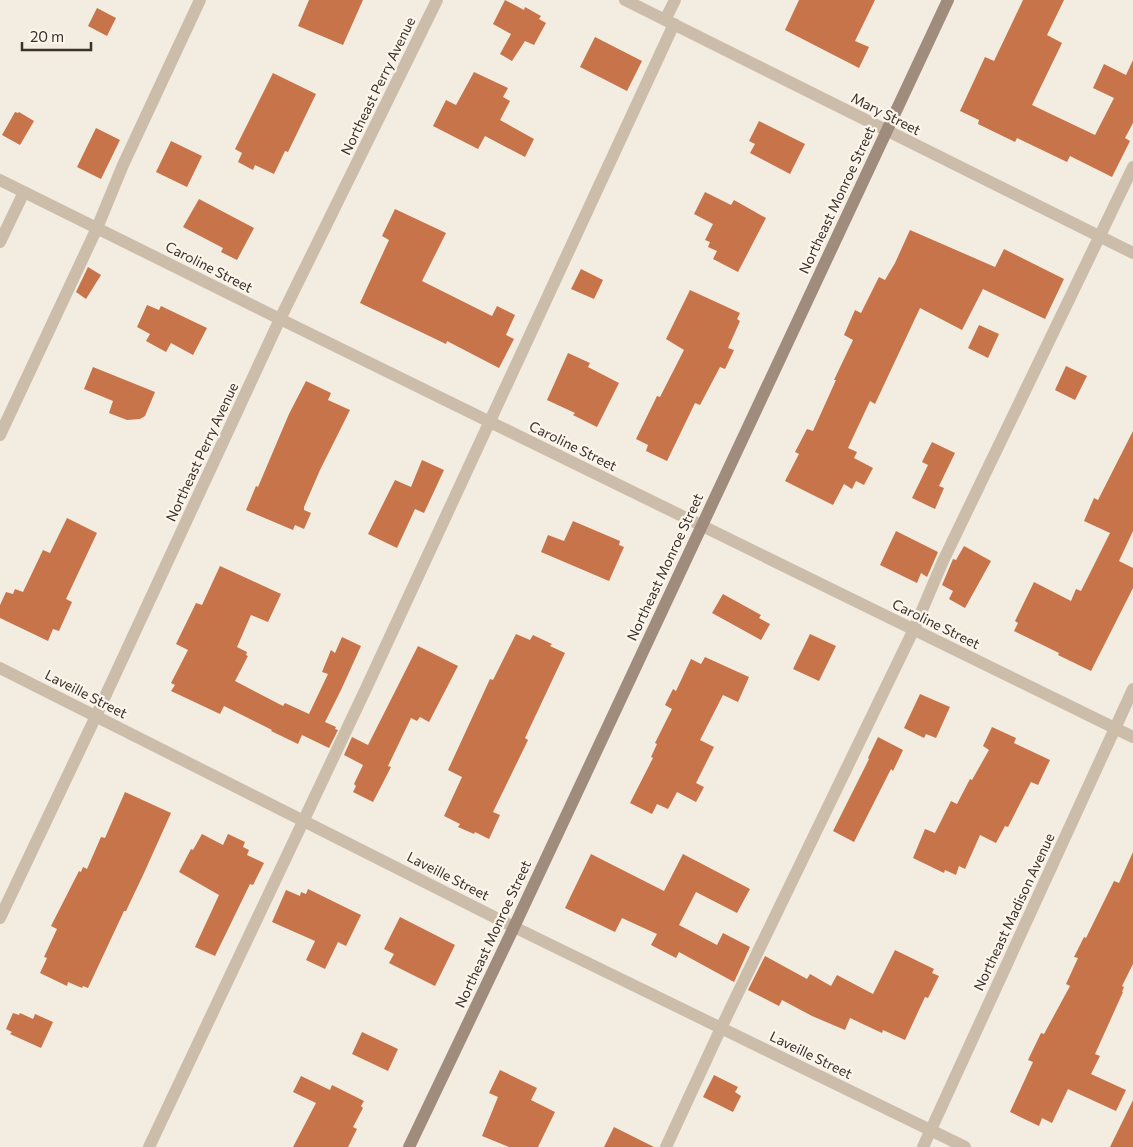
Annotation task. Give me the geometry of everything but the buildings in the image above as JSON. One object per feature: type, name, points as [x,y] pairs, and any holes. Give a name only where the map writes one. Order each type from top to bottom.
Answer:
[{"type":"street","points":[[0,435],[97,228],[123,165],[200,0]]},
{"type":"street","name":"Northeast Perry Avenue","points":[[0,918],[280,319],[437,0]]},
{"type":"street","name":"Mary Street","points":[[626,0],[1133,253]]},
{"type":"street","points":[[149,1147],[305,821],[491,423],[669,22],[675,0]]},
{"type":"street","name":"Northeast Monroe Street","points":[[409,1147],[948,0]]},
{"type":"street","points":[[666,1147],[721,1028],[914,629],[943,561],[1133,167]]},
{"type":"street","name":"Caroline Street","points":[[0,180],[1133,737]]},
{"type":"street","points":[[0,242],[24,192]]},
{"type":"street","name":"Laveille Street","points":[[0,668],[514,926],[965,1147]]},
{"type":"street","name":"Northeast Madison Avenue","points":[[923,1147],[1114,727],[1133,690]]}]
